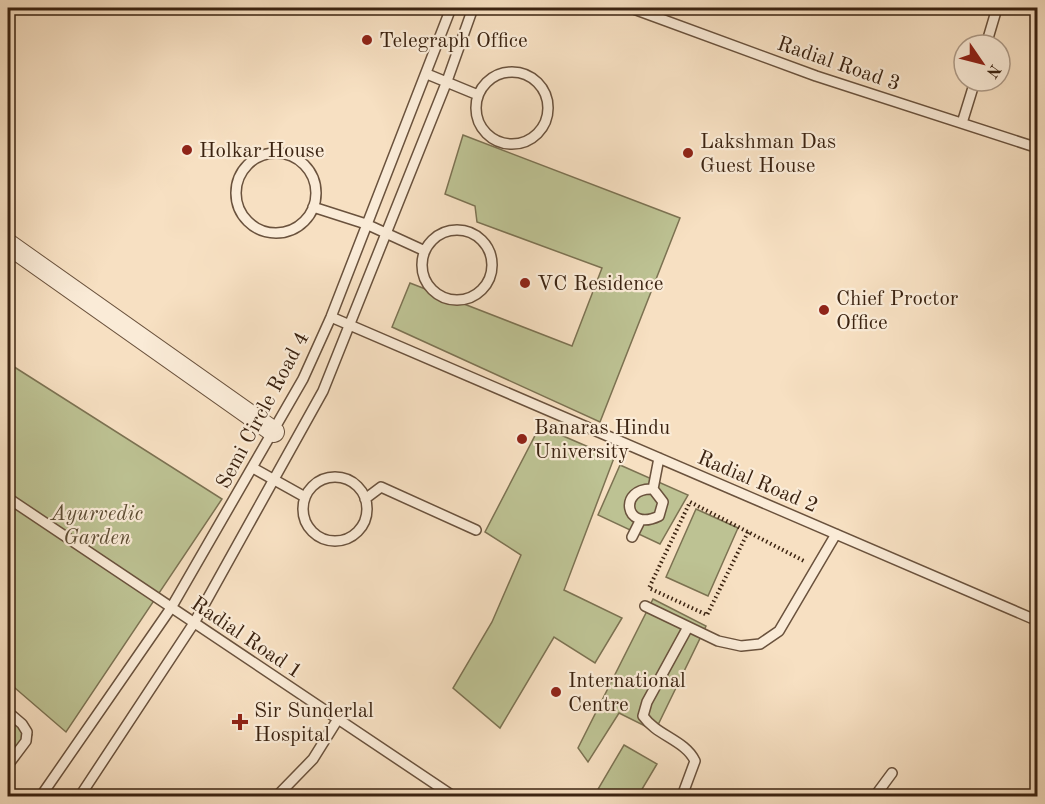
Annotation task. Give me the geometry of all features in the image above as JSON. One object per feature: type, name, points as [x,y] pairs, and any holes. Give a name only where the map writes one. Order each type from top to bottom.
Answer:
[{"type":"street","points":[[8,243],[274,432]]},
{"type":"lane","name":"Semi Circle Road 4","points":[[41,796],[171,608],[274,432],[331,317],[451,8]]},
{"type":"lane","name":"Semi Circle Road 4","points":[[80,796],[194,623],[323,391],[388,233],[447,81],[472,8]]},
{"type":"lane","name":"Radial Road 3","points":[[631,8],[816,76],[1038,148]]},
{"type":"lane","points":[[990,33],[997,8]]},
{"type":"lane","points":[[513,71],[525,74],[542,87],[548,109],[546,120],[540,130],[522,142],[499,142],[482,128],[477,117],[478,95],[492,77],[513,71]]},
{"type":"lane","points":[[427,74],[478,95]]},
{"type":"lane","points":[[962,123],[971,93]]},
{"type":"lane","points":[[263,155],[288,155],[299,161],[311,176],[315,194],[313,207],[306,219],[296,227],[270,233],[257,229],[242,214],[236,195],[237,182],[251,161],[263,155]]},
{"type":"lane","points":[[313,207],[366,224],[425,251]]},
{"type":"lane","points":[[460,230],[471,233],[487,247],[491,257],[489,279],[483,289],[461,300],[438,295],[423,275],[422,263],[425,251],[439,235],[460,230]]},
{"type":"lane","name":"Radial Road 2","points":[[331,317],[1038,621]]},
{"type":"lane","points":[[653,489],[659,458]]},
{"type":"lane","points":[[253,468],[305,496]]},
{"type":"lane","points":[[336,477],[349,480],[359,488],[366,499],[367,512],[360,528],[346,540],[334,542],[321,539],[311,532],[304,515],[305,496],[313,486],[324,479],[336,477]]},
{"type":"lane","points":[[366,499],[381,487],[476,530]]},
{"type":"lane","points":[[641,488],[653,489],[663,502],[659,516],[647,522],[640,521],[634,516],[629,506],[632,495],[641,488]]},
{"type":"lane","name":"Radial Road 1","points":[[8,498],[453,796]]},
{"type":"lane","points":[[632,537],[640,521]]},
{"type":"lane","points":[[645,606],[718,641],[741,646],[760,644],[779,631],[814,567],[836,534]]},
{"type":"lane","points":[[681,796],[695,761],[690,750],[659,734],[643,716],[647,702],[688,627]]},
{"type":"lane","points":[[8,712],[22,724],[27,732],[26,741],[8,765]]},
{"type":"lane","points":[[277,796],[313,759],[338,719]]},
{"type":"lane","points":[[874,796],[892,772]]},
{"type":"path","points":[[748,532],[707,615],[649,588],[690,502],[748,532],[814,567]]},
{"type":"green space","points":[[463,135],[680,218],[600,422],[392,327],[410,283],[572,346],[602,268],[477,222],[475,206],[445,194]]},
{"type":"green space","name":"Ayurvedic Garden","points":[[8,363],[222,499],[66,732],[8,682]]},
{"type":"green space","points":[[540,426],[614,458],[564,590],[622,618],[595,663],[554,637],[500,728],[453,688],[492,622],[521,555],[485,532]]},
{"type":"green space","points":[[620,465],[688,495],[660,544],[598,515]]},
{"type":"green space","points":[[696,509],[738,528],[708,596],[666,577]]},
{"type":"green space","points":[[653,599],[706,626],[655,731],[619,713],[588,762],[578,748]]},
{"type":"green space","points":[[8,717],[32,735],[8,767]]},
{"type":"green space","points":[[624,745],[657,764],[638,796],[594,796]]},
{"type":"place","name":"Telegraph Office","points":[[367,40]]},
{"type":"place","name":"Holkar House","points":[[187,150]]},
{"type":"place","name":"Lakshman Das Guest House","points":[[688,153]]},
{"type":"place","name":"VC Residence","points":[[525,283]]},
{"type":"place","name":"Chief Proctor Office","points":[[824,310]]},
{"type":"place","name":"Banaras Hindu University","points":[[522,439]]},
{"type":"place","name":"International Centre","points":[[556,692]]},
{"type":"place","name":"Sir Sunderlal Hospital","points":[[240,722]]}]
